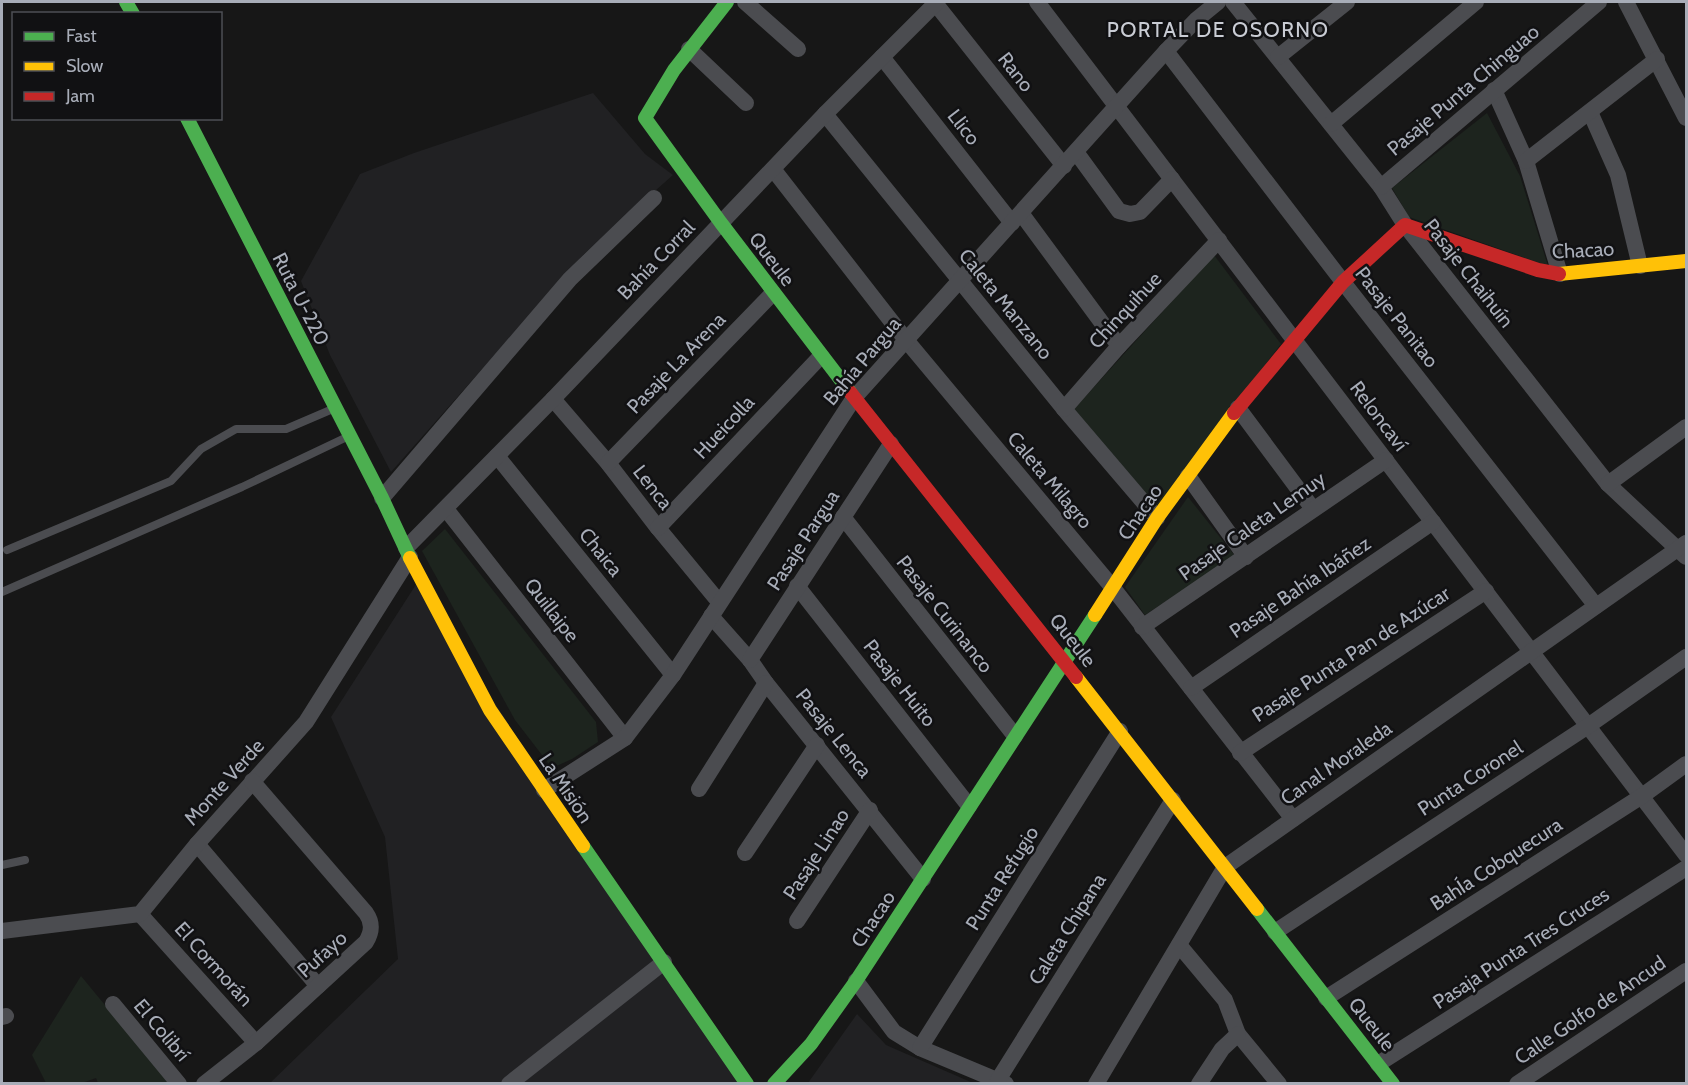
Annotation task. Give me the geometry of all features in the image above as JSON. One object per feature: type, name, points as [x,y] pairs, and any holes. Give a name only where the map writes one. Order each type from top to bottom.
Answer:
[{"type":"street","points":[[727,2],[689,49],[746,103]]},
{"type":"street","points":[[745,2],[798,49]]},
{"type":"street","name":"Bahía Corral","points":[[408,552],[446,509],[825,114],[936,2]]},
{"type":"street","name":"Rano","points":[[936,2],[1064,166]]},
{"type":"street","name":"Reloncaví","points":[[1037,2],[1686,855]]},
{"type":"street","name":"Bahía Pargua","points":[[543,790],[625,738],[673,675],[854,398],[1166,51],[1218,2]]},
{"type":"street","name":"Pasaje Chaihuín","points":[[1233,2],[1381,187],[1405,225],[1608,484],[1683,550]]},
{"type":"street","points":[[1278,57],[1347,2]]},
{"type":"street","points":[[1331,124],[1476,2]]},
{"type":"street","name":"Pasaje Punta Chinguao","points":[[1381,187],[1599,2]]},
{"type":"street","points":[[1626,2],[1686,118]]},
{"type":"street","name":"Queule","points":[[689,49],[645,118],[821,356],[1120,731],[1393,1083]]},
{"type":"street","name":"Pasaje Panitao","points":[[1166,51],[1596,606]]},
{"type":"street","name":"Llico","points":[[882,57],[1017,218],[1119,346]]},
{"type":"street","points":[[1526,161],[1657,59]]},
{"type":"street","points":[[1494,90],[1526,161],[1560,274]]},
{"type":"street","points":[[1590,112],[1617,175],[1640,266]]},
{"type":"street","name":"Caleta Manzano","points":[[825,114],[1064,409],[1157,518]]},
{"type":"street","name":"Ruta U-220","points":[[187,120],[382,498]]},
{"type":"street","points":[[1077,152],[1119,211],[1130,214],[1140,212],[1172,179]]},
{"type":"street","name":"Caleta Milagro","points":[[773,169],[906,340],[1113,588],[1293,819]]},
{"type":"street","points":[[382,498],[570,279],[654,198]]},
{"type":"street","name":"Chacao","points":[[774,1083],[811,1044],[856,981],[1157,518],[1238,408],[1343,282],[1405,225],[1538,270],[1560,274],[1686,261]]},
{"type":"street","name":"Chinquihue","points":[[1064,409],[1119,346],[1219,240]]},
{"type":"street","name":"Pasaje La Arena","points":[[608,463],[773,293]]},
{"type":"street","name":"Hueicolla","points":[[658,528],[821,356]]},
{"type":"street","name":"Lenca","points":[[553,399],[608,463],[658,528],[715,609]]},
{"type":"street","points":[[1238,408],[1313,509]]},
{"type":"street","points":[[1608,484],[1686,427]]},
{"type":"street","name":"Pasaje Pargua","points":[[750,660],[891,444]]},
{"type":"street","name":"Chaica","points":[[497,456],[673,675]]},
{"type":"street","name":"Pasaje Caleta Lemuy","points":[[1142,627],[1386,460]]},
{"type":"street","points":[[1188,476],[1246,557]]},
{"type":"street","name":"La Misión","points":[[382,498],[490,710],[747,1083]]},
{"type":"street","name":"Quillaipe","points":[[446,509],[625,738]]},
{"type":"street","name":"Pasaje Curinanco","points":[[843,517],[1015,736]]},
{"type":"street","name":"Pasaje Bahía Ibáñez","points":[[1191,688],[1433,522]]},
{"type":"street","name":"Canal Moraleda","points":[[1096,1083],[1225,867],[1596,606],[1683,550]]},
{"type":"street","name":"Monte Verde","points":[[140,914],[197,844],[306,722],[408,552]]},
{"type":"street","name":"Pasaje Huito","points":[[797,586],[969,806]]},
{"type":"street","name":"Pasaje Punta Pan de Azúcar","points":[[1240,753],[1486,591]]},
{"type":"street","name":"Pasaje Lenca","points":[[715,609],[766,683],[923,879]]},
{"type":"street","name":"Punta Coronel","points":[[1275,932],[1588,726],[1686,657]]},
{"type":"street","points":[[699,789],[766,683]]},
{"type":"street","name":"Punta Refugio","points":[[920,1048],[1120,731]]},
{"type":"street","points":[[745,853],[817,745]]},
{"type":"street","name":"BahÍa Cobquecura","points":[[1326,998],[1642,796],[1686,764]]},
{"type":"street","name":"Pufayo","points":[[204,1083],[256,1043],[366,942],[371,930],[369,918],[252,781]]},
{"type":"street","name":"Caleta Chipana","points":[[1002,1082],[1173,800]]},
{"type":"street","name":"Pasaje Linao","points":[[797,921],[870,810]]},
{"type":"street","points":[[197,844],[318,986]]},
{"type":"street","name":"Pasaja Punta Tres Cruces","points":[[1378,1064],[1686,868]]},
{"type":"street","points":[[2,931],[140,914]]},
{"type":"street","name":"El Cormorán","points":[[140,914],[256,1043]]},
{"type":"street","points":[[1179,945],[1225,1000],[1238,1034],[1279,1083]]},
{"type":"street","points":[[509,1083],[664,962]]},
{"type":"street","name":"Calle Golfo de Ancud","points":[[1517,1083],[1686,971]]},
{"type":"street","points":[[856,981],[894,1032],[920,1048],[1002,1082]]},
{"type":"street","name":"El Colibrí","points":[[113,1004],[179,1083]]},
{"type":"street","points":[[1199,1083],[1222,1049],[1238,1034]]},
{"type":"lane","points":[[7,550],[171,481],[201,449],[236,429],[286,429],[335,408]]},
{"type":"lane","points":[[2,592],[242,487],[350,436]]},
{"type":"lane","points":[[2,865],[25,860]]},
{"type":"shaded area","points":[[593,93],[645,154],[673,175],[584,254],[391,472],[330,355],[301,281],[360,174],[414,153]]},
{"type":"shaded area","points":[[1487,113],[1520,176],[1548,266],[1409,217],[1392,188]]},
{"type":"shaded area","points":[[1214,255],[1281,344],[1157,506],[1074,409]]},
{"type":"shaded area","points":[[1188,497],[1235,556],[1145,615],[1125,587]]},
{"type":"shaded area","points":[[445,529],[596,722],[598,742],[572,759],[552,768],[515,720],[422,551]]},
{"type":"shaded area","points":[[417,583],[741,1083],[270,1083],[398,959],[385,837],[331,717]]},
{"type":"shaded area","points":[[81,976],[169,1083],[98,1083],[96,1078],[82,1083],[46,1083],[32,1055]]},
{"type":"shaded area","points":[[857,1014],[886,1045],[973,1083],[808,1083]]},
{"type":"traffic: fast","points":[[126,2],[132,12]]},
{"type":"traffic: fast","points":[[727,2],[674,70],[645,118],[721,223],[850,392]]},
{"type":"traffic: fast","points":[[188,120],[382,498],[410,558]]},
{"type":"traffic: fast","points":[[774,1084],[811,1044],[856,981],[1095,615]]},
{"type":"traffic: fast","points":[[583,846],[747,1084]]},
{"type":"traffic: fast","points":[[1257,909],[1393,1084]]},
{"type":"traffic: slow","points":[[1559,274],[1686,261]]},
{"type":"traffic: slow","points":[[1095,615],[1157,518],[1234,413]]},
{"type":"traffic: slow","points":[[410,558],[490,710],[583,846]]},
{"type":"traffic: slow","points":[[1076,677],[1257,909]]},
{"type":"traffic: jam","points":[[1234,413],[1343,282],[1405,225],[1538,270],[1559,274]]},
{"type":"traffic: jam","points":[[850,392],[1076,677]]},
{"type":"district","name":"PORTAL DE OSORNO","points":[[1218,29]]}]
